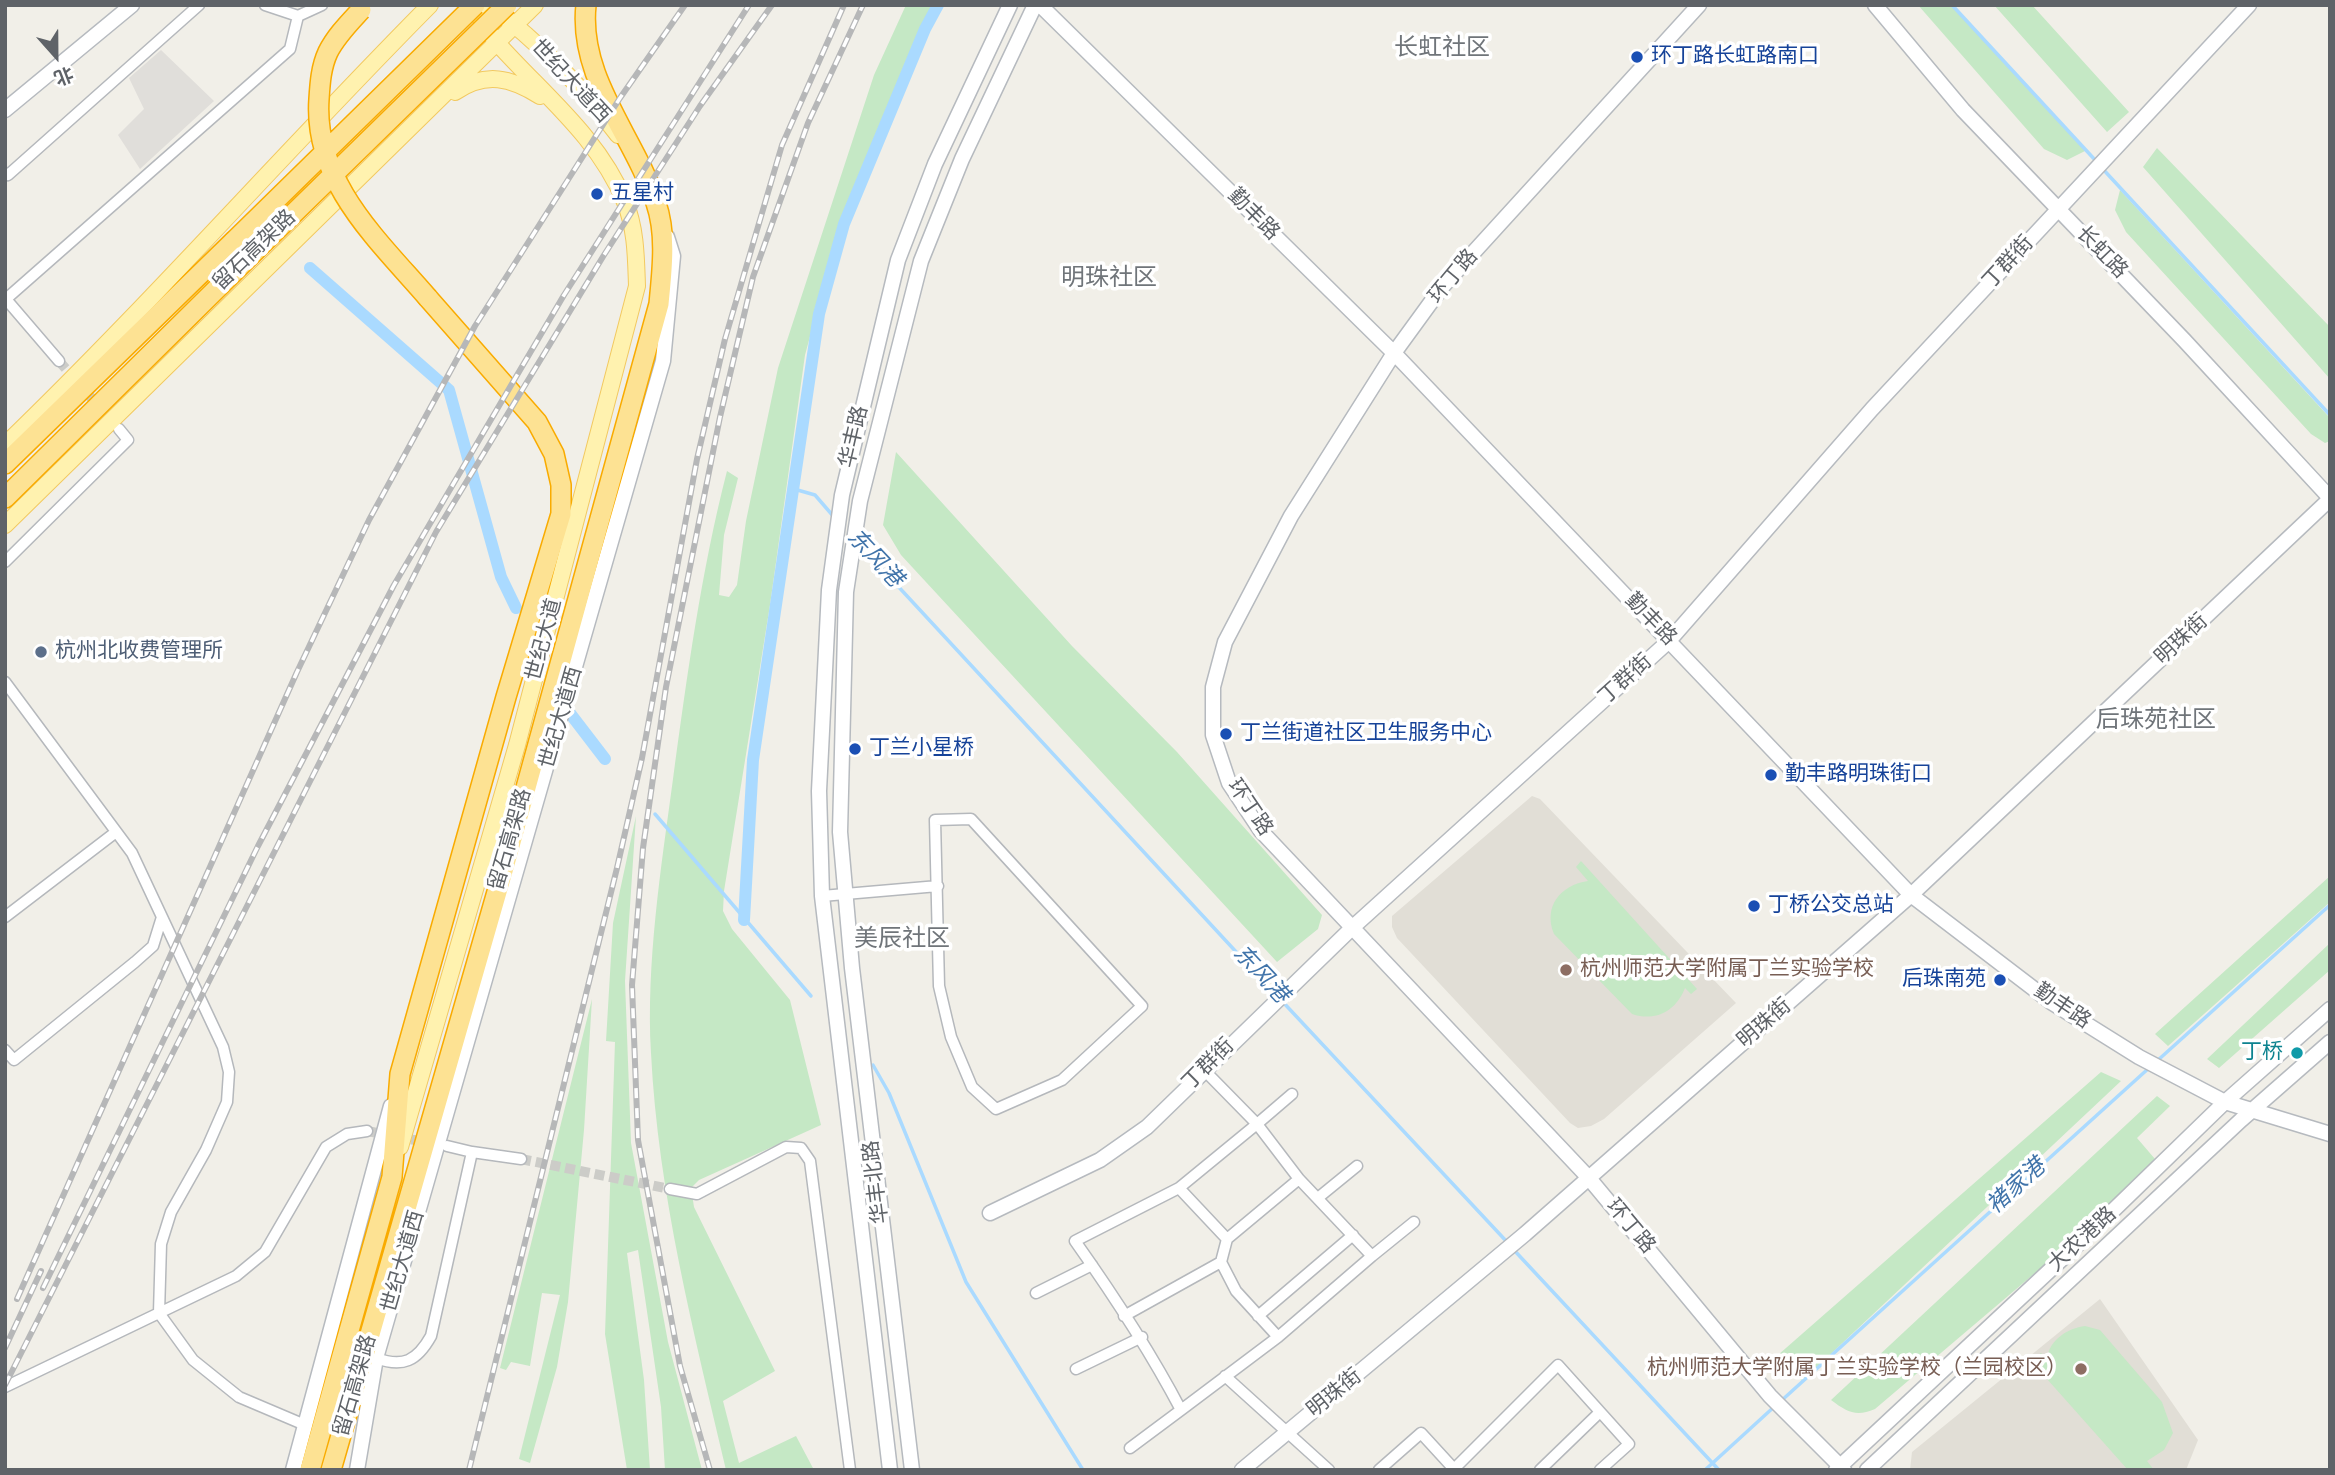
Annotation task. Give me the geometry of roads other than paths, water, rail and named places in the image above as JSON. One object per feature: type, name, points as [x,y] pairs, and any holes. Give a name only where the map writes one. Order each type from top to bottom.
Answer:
[{"type":"highway","name":"留石高架路","points":[[310,1470],[392,1177],[400,1074],[561,514],[561,485],[554,454],[537,422],[369,230],[349,205],[328,161],[318,110],[322,69],[341,33],[366,5]]},
{"type":"highway","name":"留石高架路","points":[[5,464],[473,5]]},
{"type":"highway","name":"留石高架路","points":[[5,498],[507,5]]},
{"type":"highway","name":"留石高架路","points":[[331,1470],[659,304],[662,273],[657,206],[643,168],[617,122],[590,58],[584,26],[586,5]]},
{"type":"highway","points":[[342,1470],[376,1358]]},
{"type":"main road","points":[[5,110],[132,5]]},
{"type":"main road","points":[[5,445],[172,277],[345,90],[430,5]]},
{"type":"main road","name":"世纪大道西","points":[[473,5],[497,43],[566,113]]},
{"type":"main road","name":"世纪大道西","points":[[489,5],[516,25],[589,97],[643,168]]},
{"type":"main road","points":[[5,525],[535,5]]},
{"type":"main road","name":"华丰路","points":[[822,895],[819,791],[821,711],[829,590],[842,495],[898,260],[935,164],[1010,5]]},
{"type":"main road","name":"华丰路","points":[[845,894],[839,832],[846,592],[860,501],[920,261],[962,159],[1038,5]]},
{"type":"main road","name":"勤丰路","points":[[1038,5],[1394,354],[1910,895],[2051,1002],[2138,1057],[2225,1102],[2330,1134]]},
{"type":"main road","name":"环丁路","points":[[1699,5],[1442,287],[1394,354],[1291,516],[1225,642],[1213,687],[1213,735],[1229,783],[1261,831],[1588,1177],[1770,1396],[1839,1469]]},
{"type":"main road","name":"长虹路","points":[[1875,5],[1963,110],[2060,209],[2330,498]]},
{"type":"main road","name":"丁群街","points":[[989,1213],[1100,1160],[1147,1127],[1266,1009],[1304,978],[1353,927],[1669,640],[1872,409],[2249,5]]},
{"type":"main road","points":[[427,111],[464,86],[484,78],[504,78],[519,82],[566,113]]},
{"type":"main road","name":"世纪大道","points":[[392,1177],[517,745],[636,286],[636,246],[626,203],[602,156],[566,113]]},
{"type":"main road","name":"世纪大道西","points":[[357,1470],[376,1358],[663,361],[673,256],[657,206]]},
{"type":"main road","name":"明珠街","points":[[1242,1470],[1525,1234],[1910,895],[2330,498]]},
{"type":"main road","name":"华丰北路","points":[[845,894],[912,1470]]},
{"type":"main road","name":"华丰北路","points":[[822,895],[890,1470]]},
{"type":"main road","points":[[416,1019],[452,966]]},
{"type":"main road","name":"大农港路","points":[[1839,1469],[2225,1102],[2330,1009]]},
{"type":"main road","name":"大农港路","points":[[1867,1470],[2251,1112],[2330,1042]]},
{"type":"main road","points":[[293,1470],[400,1074]]},
{"type":"street","points":[[5,173],[8,175],[199,5]]},
{"type":"street","points":[[265,5],[298,16],[322,5]]},
{"type":"street","points":[[59,361],[5,298],[289,49],[298,16]]},
{"type":"street","points":[[5,562],[128,440],[119,429]]},
{"type":"street","points":[[5,682],[10,697],[132,853],[223,1047],[229,1072],[227,1102],[206,1150],[171,1212],[161,1244],[159,1313],[193,1360],[239,1397],[305,1425]]},
{"type":"street","points":[[971,819],[1142,1006],[1062,1080],[996,1109],[972,1087],[951,1037],[939,986],[937,886],[935,820],[971,819]]},
{"type":"street","points":[[5,917],[116,832]]},
{"type":"street","points":[[822,895],[937,886]]},
{"type":"street","points":[[5,1050],[13,1060],[135,962],[153,946],[162,917]]},
{"type":"street","points":[[1205,1070],[1257,1124],[1299,1179],[1372,1256]]},
{"type":"street","points":[[1181,1410],[1142,1337],[1124,1316],[1075,1241],[1179,1188],[1292,1094]]},
{"type":"street","points":[[5,1387],[236,1276],[265,1252],[326,1147],[347,1134],[367,1131]]},
{"type":"street","points":[[447,1146],[521,1159]]},
{"type":"street","points":[[670,1189],[697,1194],[786,1147],[801,1148],[810,1161],[850,1470]]},
{"type":"street","points":[[376,1358],[392,1364],[408,1361],[422,1352],[431,1336],[472,1152]]},
{"type":"street","points":[[1318,1197],[1357,1166]]},
{"type":"street","points":[[1278,1337],[1236,1291],[1221,1262],[1227,1239],[1299,1179]]},
{"type":"street","points":[[1179,1188],[1227,1239]]},
{"type":"street","points":[[1130,1448],[1278,1337],[1414,1222]]},
{"type":"street","points":[[1258,1316],[1353,1235]]},
{"type":"street","points":[[1124,1316],[1221,1262]]},
{"type":"street","points":[[1036,1293],[1092,1265]]},
{"type":"street","points":[[1076,1369],[1142,1337]]},
{"type":"street","points":[[1380,1470],[1420,1433],[1453,1470],[1558,1365],[1629,1444],[1600,1470]]},
{"type":"street","points":[[1225,1376],[1329,1470]]},
{"type":"street","points":[[1539,1470],[1600,1412]]},
{"type":"waterway","points":[[744,920],[753,760],[819,314],[844,224],[925,29],[938,5]]},
{"type":"waterway","points":[[1952,5],[2096,161]]},
{"type":"waterway","points":[[2101,167],[2330,415]]},
{"type":"waterway","points":[[310,268],[449,390],[501,577],[516,608]]},
{"type":"waterway","name":"东风港","points":[[794,489],[815,495],[834,517]]},
{"type":"waterway","name":"东风港","points":[[858,543],[1276,995]]},
{"type":"waterway","points":[[569,712],[605,759]]},
{"type":"waterway","points":[[655,814],[811,996]]},
{"type":"waterway","name":"褚家港","points":[[2157,1061],[2330,905]]},
{"type":"waterway","name":"东风港","points":[[1281,1000],[1508,1243]]},
{"type":"waterway","points":[[873,1065],[889,1093],[966,1282],[1083,1470]]},
{"type":"waterway","name":"褚家港","points":[[1781,1401],[2149,1068]]},
{"type":"waterway","name":"东风港","points":[[1513,1249],[1719,1470]]},
{"type":"waterway","name":"褚家港","points":[[1705,1470],[1775,1406]]},
{"type":"tunnel","points":[[59,361],[115,425]]},
{"type":"tunnel","points":[[367,1131],[430,1143]]},
{"type":"tunnel","points":[[521,1159],[670,1189]]},
{"type":"railway","points":[[17,1299],[297,672],[369,520],[475,326],[620,98],[685,5]]},
{"type":"railway","points":[[43,1288],[258,846],[394,585],[564,295],[749,5]]},
{"type":"railway","points":[[5,1385],[436,532],[604,255],[700,106],[772,5]]},
{"type":"railway","points":[[469,1470],[642,758],[697,459],[725,339],[782,145],[844,5]]},
{"type":"railway","points":[[710,1470],[680,1366],[638,1140],[632,985],[643,848],[666,687],[720,417],[753,277],[808,123],[863,5]]},
{"type":"railway","points":[[5,1348],[41,1271]]},
{"type":"place","name":"环丁路长虹路南口","points":[[1637,57]]},
{"type":"place","name":"五星村","points":[[597,194]]},
{"type":"place","name":"杭州北收费管理所","points":[[41,652]]},
{"type":"place","name":"丁兰街道社区卫生服务中心","points":[[1226,734]]},
{"type":"place","name":"丁兰小星桥","points":[[855,749]]},
{"type":"place","name":"勤丰路明珠街口","points":[[1771,775]]},
{"type":"place","name":"丁桥公交总站","points":[[1754,906]]},
{"type":"place","name":"杭州师范大学附属丁兰实验学校","points":[[1566,970]]},
{"type":"place","name":"后珠南苑","points":[[2000,980]]},
{"type":"place","name":"丁桥","points":[[2297,1053]]},
{"type":"place","name":"杭州师范大学附属丁兰实验学校（兰园校区）","points":[[2081,1369]]},
{"type":"district","name":"长虹社区","points":[[1442,49]]},
{"type":"district","name":"明珠社区","points":[[1109,279]]},
{"type":"district","name":"后珠苑社区","points":[[2156,721]]},
{"type":"district","name":"美辰社区","points":[[902,940]]}]
